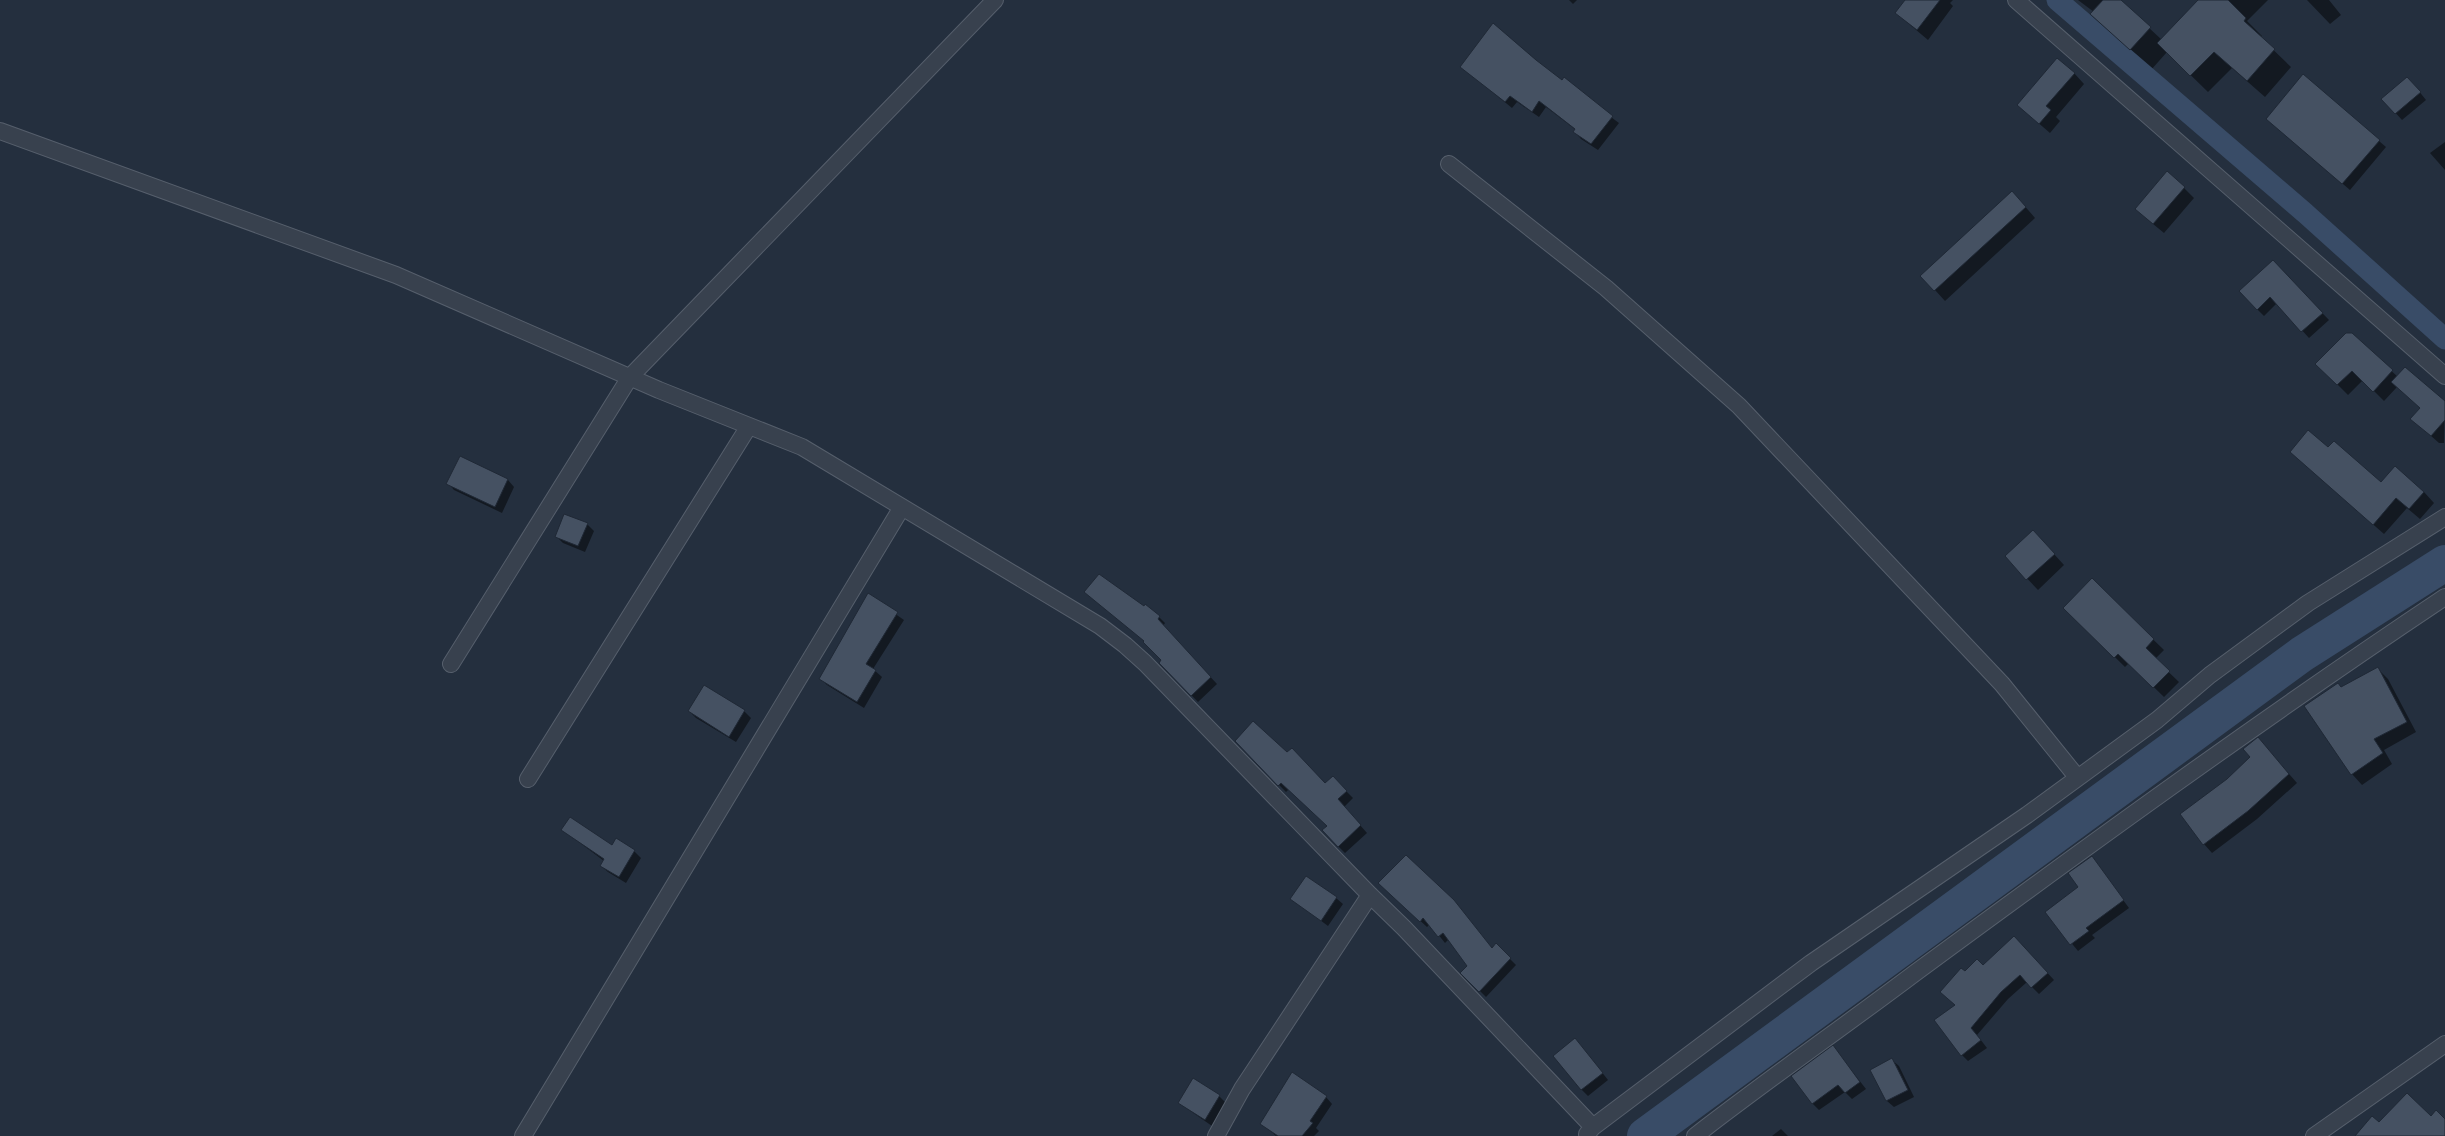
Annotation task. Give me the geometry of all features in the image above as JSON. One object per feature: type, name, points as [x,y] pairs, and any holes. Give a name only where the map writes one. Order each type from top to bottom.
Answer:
[{"type":"street","points":[[451,664],[630,377],[994,0]]},
{"type":"street","points":[[2016,0],[2445,376]]},
{"type":"street","points":[[0,131],[396,275],[630,377],[802,447],[1100,626],[1125,645],[1404,928],[1589,1132],[1811,963],[2027,815],[2076,777],[2157,720],[2210,675],[2308,603],[2445,517]]},
{"type":"street","points":[[1449,164],[1606,288],[1739,406],[2002,684],[2076,777]]},
{"type":"street","points":[[528,779],[749,426]]},
{"type":"street","points":[[523,1136],[902,507]]},
{"type":"street","points":[[1695,1136],[1786,1066],[2058,868],[2358,655],[2445,597]]},
{"type":"street","points":[[1216,1136],[1242,1089],[1370,895]]},
{"type":"street","points":[[2314,1136],[2445,1044]]},
{"type":"building","points":[[1905,0],[1940,0],[1917,30],[1895,13]]},
{"type":"building","points":[[2103,0],[2121,0],[2151,27],[2130,50],[2090,14]]},
{"type":"building","points":[[2198,0],[2228,0],[2246,18],[2244,21],[2275,49],[2247,81],[2214,52],[2190,76],[2157,43]]},
{"type":"building","points":[[1493,23],[1536,60],[1562,80],[1564,77],[1613,116],[1591,144],[1573,132],[1575,129],[1539,101],[1532,112],[1510,96],[1505,102],[1460,67]]},
{"type":"building","points":[[2057,58],[2075,73],[2046,106],[2051,110],[2039,124],[2017,105]]},
{"type":"building","points":[[2303,74],[2380,140],[2342,184],[2266,119]]},
{"type":"building","points":[[2407,77],[2421,92],[2395,114],[2381,99]]},
{"type":"building","points":[[2167,171],[2185,187],[2153,224],[2135,209]]},
{"type":"building","points":[[2012,191],[2026,207],[1934,291],[1920,276]]},
{"type":"building","points":[[2273,260],[2323,313],[2301,332],[2270,297],[2257,310],[2239,291]]},
{"type":"building","points":[[2346,333],[2352,333],[2393,370],[2373,392],[2352,371],[2337,385],[2315,364]]},
{"type":"building","points":[[2405,367],[2445,401],[2445,420],[2431,436],[2410,419],[2420,408],[2391,382]]},
{"type":"building","points":[[2308,430],[2328,447],[2334,441],[2381,482],[2395,466],[2424,492],[2409,509],[2396,498],[2373,525],[2290,452]]},
{"type":"building","points":[[460,456],[508,479],[495,507],[446,484]]},
{"type":"building","points":[[564,514],[588,523],[578,546],[555,537]]},
{"type":"building","points":[[2033,530],[2055,554],[2026,580],[2005,556]]},
{"type":"building","points":[[1099,574],[1160,616],[1158,619],[1211,677],[1191,696],[1159,663],[1161,660],[1144,641],[1084,592]]},
{"type":"building","points":[[2092,578],[2154,639],[2146,648],[2170,671],[2153,688],[2118,654],[2114,658],[2063,608]]},
{"type":"building","points":[[868,593],[898,612],[866,664],[876,670],[857,702],[819,679]]},
{"type":"building","points":[[2378,667],[2407,722],[2374,739],[2383,753],[2351,775],[2304,706],[2338,683],[2341,687]]},
{"type":"building","points":[[704,685],[745,710],[729,737],[688,711]]},
{"type":"building","points":[[1253,721],[1287,752],[1292,748],[1325,783],[1333,776],[1347,791],[1338,799],[1361,825],[1338,847],[1322,830],[1327,826],[1281,783],[1278,786],[1235,741]]},
{"type":"building","points":[[2258,737],[2289,774],[2248,811],[2203,845],[2180,814],[2227,779],[2250,757],[2243,749]]},
{"type":"building","points":[[570,817],[612,845],[616,838],[635,850],[619,877],[600,866],[604,859],[561,830]]},
{"type":"building","points":[[1406,855],[1454,900],[1492,948],[1496,943],[1511,958],[1479,992],[1460,973],[1467,966],[1443,933],[1438,937],[1423,918],[1420,922],[1378,883]]},
{"type":"building","points":[[2092,856],[2124,900],[2086,928],[2089,931],[2070,945],[2045,912],[2078,887],[2068,873]]},
{"type":"building","points":[[1306,876],[1337,897],[1321,921],[1290,899]]},
{"type":"building","points":[[2014,936],[2048,973],[2031,988],[2020,975],[2001,992],[1971,1028],[1981,1040],[1961,1056],[1934,1020],[1955,1005],[1940,992],[1961,968],[1965,971],[1977,959],[1983,965]]},
{"type":"building","points":[[1575,1038],[1603,1073],[1581,1090],[1553,1056]]},
{"type":"building","points":[[1833,1045],[1860,1082],[1845,1093],[1838,1085],[1812,1104],[1791,1076]]},
{"type":"building","points":[[1892,1058],[1908,1090],[1886,1101],[1870,1070]]},
{"type":"building","points":[[1292,1072],[1327,1096],[1310,1121],[1313,1123],[1302,1136],[1278,1136],[1260,1124]]},
{"type":"building","points":[[1193,1078],[1220,1095],[1205,1120],[1178,1103]]},
{"type":"building","points":[[2407,1093],[2431,1116],[2436,1110],[2445,1119],[2445,1136],[2355,1136],[2372,1116],[2379,1122]]},
{"type":"waterway","points":[[2057,0],[2305,213],[2445,339]]},
{"type":"waterway","points":[[1645,1136],[2302,654],[2445,563]]}]
